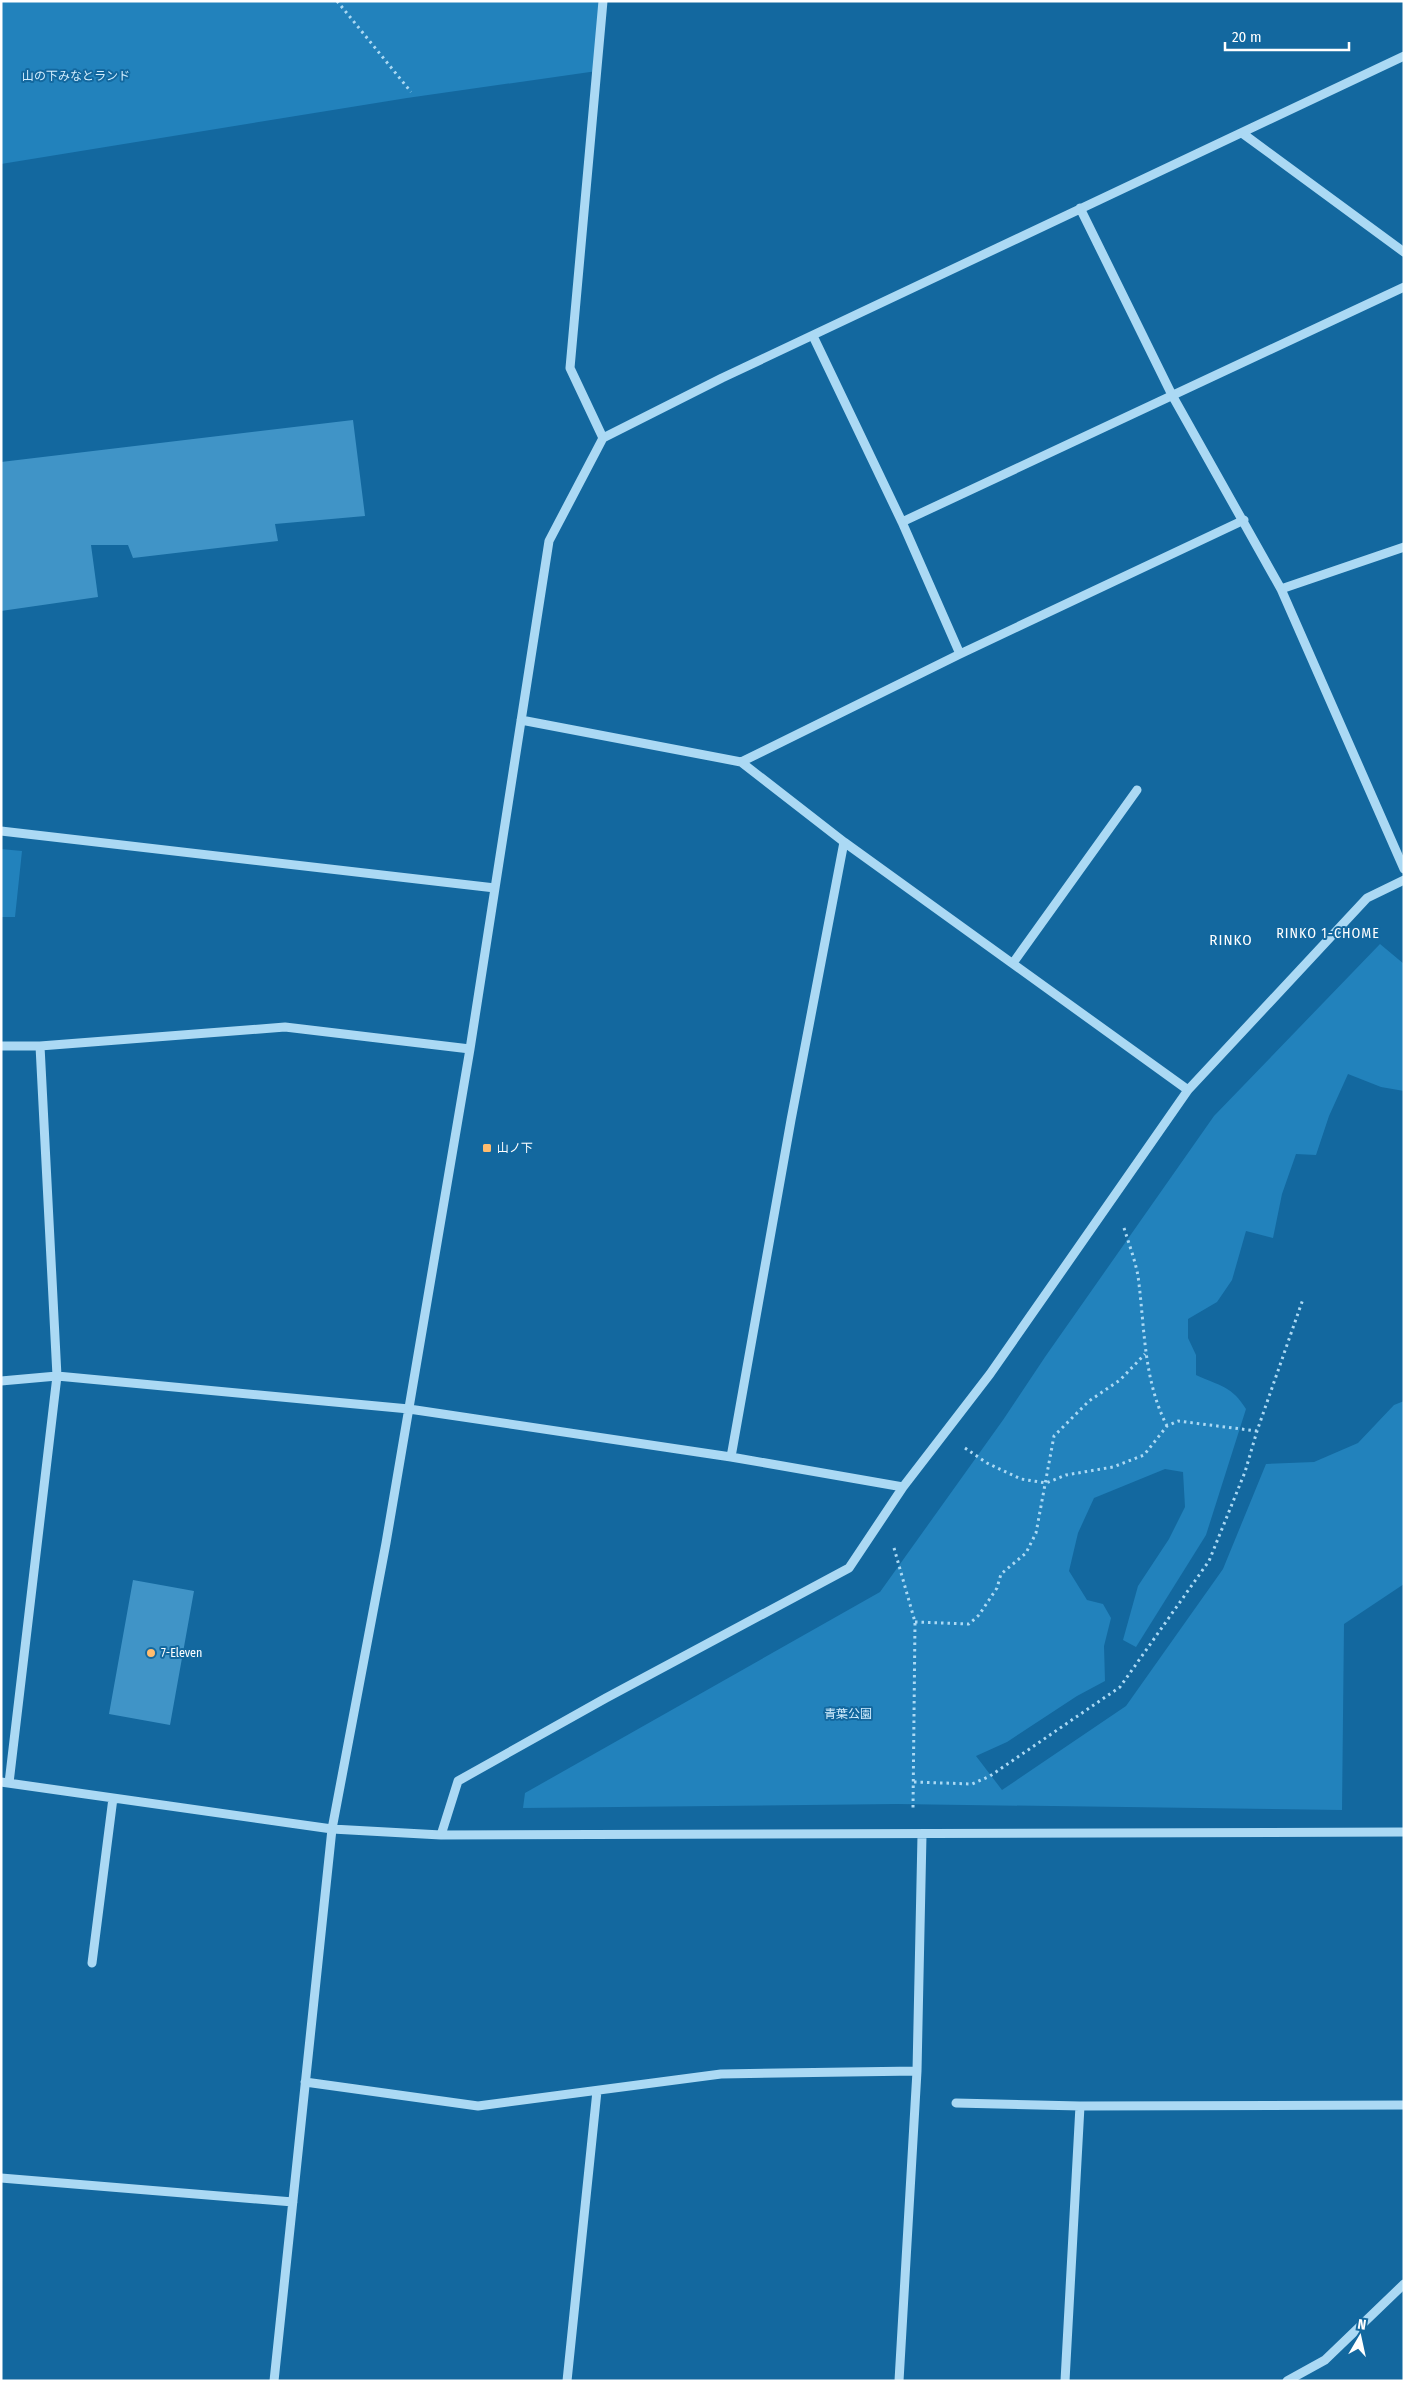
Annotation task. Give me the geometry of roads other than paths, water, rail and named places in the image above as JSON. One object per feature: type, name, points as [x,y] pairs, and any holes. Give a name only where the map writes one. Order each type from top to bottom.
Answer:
[{"type":"street","points":[[603,438],[570,368],[604,1]]},
{"type":"street","points":[[274,2381],[332,1828],[386,1543],[470,1049],[549,540],[603,438],[1080,208],[1404,56]]},
{"type":"street","points":[[1242,133],[1404,252]]},
{"type":"street","points":[[1080,208],[1172,395],[1282,589],[1404,869]]},
{"type":"street","points":[[902,522],[1404,287]]},
{"type":"street","points":[[813,336],[902,522],[960,654]]},
{"type":"street","points":[[741,762],[960,654],[1244,520]]},
{"type":"street","points":[[1282,589],[1404,547]]},
{"type":"street","points":[[521,720],[741,762],[844,842],[1188,1090]]},
{"type":"street","points":[[1013,963],[1137,790]]},
{"type":"street","points":[[1,831],[495,888]]},
{"type":"street","points":[[731,1457],[793,1110],[844,842]]},
{"type":"street","points":[[441,1835],[458,1781],[606,1698],[849,1568],[903,1488],[990,1374],[1188,1090],[1367,898],[1404,880]]},
{"type":"street","points":[[1,1046],[40,1046],[285,1026],[470,1049]]},
{"type":"street","points":[[40,1046],[57,1376],[5,1782],[332,1828],[441,1835],[1404,1832]]},
{"type":"street","points":[[1,1381],[57,1376],[409,1409],[731,1457],[903,1488]]},
{"type":"street","points":[[92,1963],[113,1798]]},
{"type":"street","points":[[899,2381],[917,2071],[922,1835]]},
{"type":"street","points":[[305,2082],[478,2106],[721,2074],[917,2071]]},
{"type":"street","points":[[567,2381],[597,2091]]},
{"type":"street","points":[[956,2103],[1080,2106],[1404,2105]]},
{"type":"street","points":[[1065,2381],[1080,2106]]},
{"type":"street","points":[[1,2178],[293,2202]]},
{"type":"street","points":[[1287,2381],[1325,2360],[1404,2284]]},
{"type":"place","name":"山ノ下","points":[[487,1148]]},
{"type":"place","name":"7-Eleven","points":[[151,1653]]},
{"type":"district","name":"RINKO 1-CHOME","points":[[1328,933]]},
{"type":"district","name":"RINKO","points":[[1231,940]]},
{"type":"park label","name":"山の下みなとランド","points":[[76,76]]},
{"type":"park label","name":"青葉公園","points":[[848,1714]]}]
